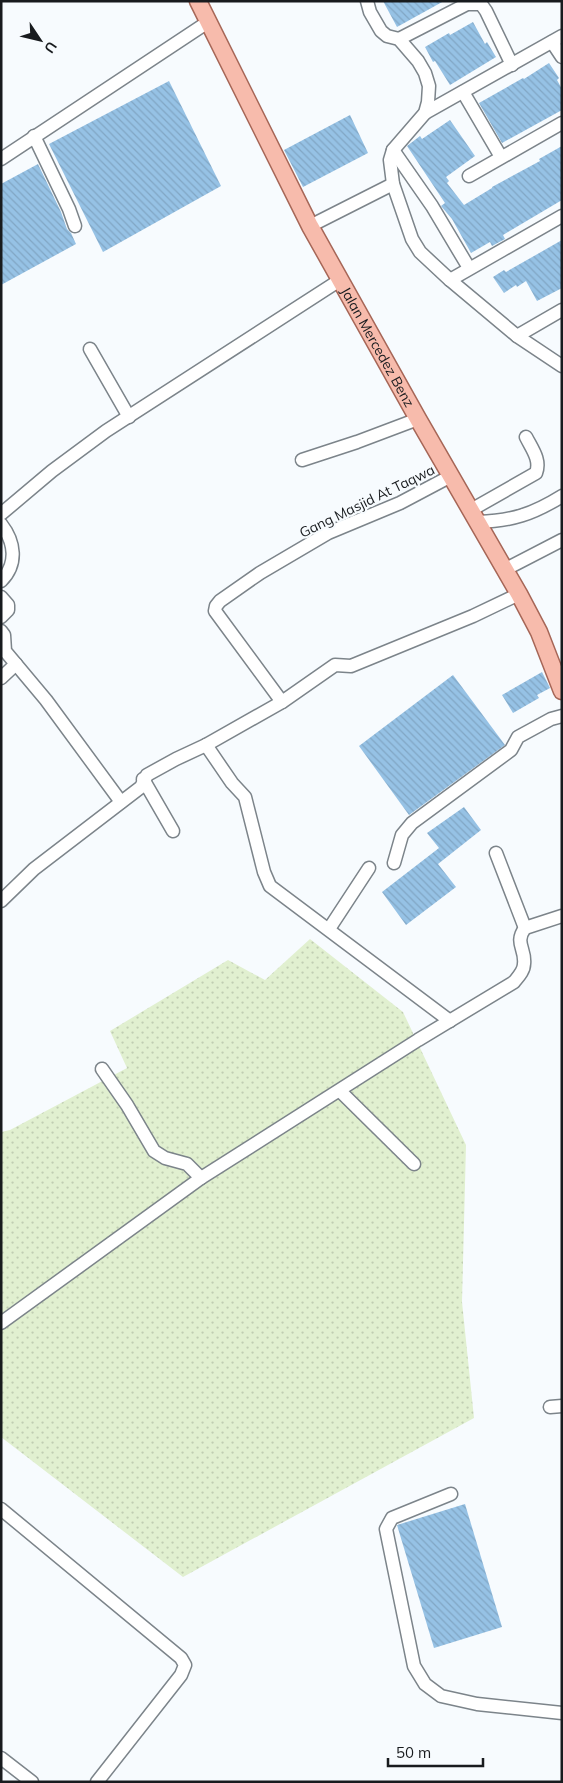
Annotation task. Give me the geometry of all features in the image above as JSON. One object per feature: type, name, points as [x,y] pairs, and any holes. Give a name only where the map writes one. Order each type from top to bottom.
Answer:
[{"type":"main road","name":"Jalan Mercedez Benz","points":[[198,1],[310,226],[418,420],[506,569],[539,632],[562,691]]},
{"type":"street","points":[[367,1],[370,12],[381,31],[387,36],[399,39],[418,61],[425,73],[430,95],[425,113]]},
{"type":"street","points":[[399,39],[467,4],[481,4],[512,65]]},
{"type":"street","points":[[1,159],[208,22]]},
{"type":"street","points":[[562,58],[557,39],[425,113],[393,150],[390,164],[393,184],[412,239],[420,252],[450,280],[517,336],[562,366]]},
{"type":"street","points":[[464,92],[501,157]]},
{"type":"street","points":[[469,176],[562,123]]},
{"type":"street","points":[[34,136],[69,209],[75,226]]},
{"type":"street","points":[[393,150],[432,206],[469,268]]},
{"type":"street","points":[[310,226],[393,184]]},
{"type":"street","points":[[450,280],[562,216]]},
{"type":"street","points":[[1,514],[66,460],[106,431],[340,280]]},
{"type":"street","points":[[517,336],[562,310]]},
{"type":"street","points":[[90,349],[129,417]]},
{"type":"street","points":[[302,460],[418,420]]},
{"type":"street","points":[[474,516],[536,473],[537,459],[526,437]]},
{"type":"street","name":"Gang Masjid At Taqwa","points":[[282,702],[215,611],[216,606],[220,601],[260,573],[328,533],[400,503],[451,476]]},
{"type":"street","points":[[474,516],[517,518],[539,509],[562,496]]},
{"type":"street","points":[[1,524],[12,542],[13,552],[9,573],[1,581]]},
{"type":"street","points":[[506,569],[562,540]]},
{"type":"street","points":[[1,901],[34,869],[142,785],[143,779],[147,775],[176,758],[206,746],[282,702],[335,665],[351,666],[474,616],[519,594]]},
{"type":"street","points":[[1,597],[8,605],[8,610],[1,617]]},
{"type":"street","points":[[1,632],[4,635],[5,650],[46,700],[121,802]]},
{"type":"street","points":[[1,678],[16,664]]},
{"type":"street","points":[[394,863],[402,835],[412,823],[511,750],[518,738],[551,719],[562,716]]},
{"type":"street","points":[[206,746],[232,783],[245,797],[270,886],[450,1022]]},
{"type":"street","points":[[143,779],[172,831]]},
{"type":"street","points":[[496,853],[525,928]]},
{"type":"street","points":[[329,929],[369,868]]},
{"type":"street","points":[[1,1323],[201,1178],[418,1040],[514,982],[525,962],[519,938],[525,928],[562,916]]},
{"type":"street","points":[[102,1069],[127,1105],[154,1151],[165,1158],[187,1164],[201,1178]]},
{"type":"street","points":[[340,1091],[414,1164]]},
{"type":"street","points":[[451,1494],[392,1518],[386,1529],[414,1666],[425,1684],[441,1696],[478,1704],[562,1713]]},
{"type":"street","points":[[1,1508],[181,1658],[186,1665],[181,1675],[97,1782]]},
{"type":"street","points":[[1,1758],[32,1782]]},
{"type":"green space","points":[[310,939],[403,1012],[466,1145],[462,1302],[474,1418],[183,1577],[1,1437],[1,1132],[10,1130],[127,1068],[110,1031],[228,960],[265,980]]},
{"type":"building","points":[[383,1],[444,1],[397,27]]},
{"type":"building","points":[[473,22],[485,44],[487,42],[496,57],[450,85],[435,61],[433,62],[425,47]]},
{"type":"building","points":[[549,63],[559,78],[557,80],[562,89],[562,110],[502,143],[479,103]]},
{"type":"building","points":[[169,81],[221,186],[103,252],[49,144]]},
{"type":"building","points":[[350,115],[368,153],[303,187],[284,150]]},
{"type":"building","points":[[450,120],[475,156],[446,177],[449,181],[447,183],[464,205],[492,187],[540,161],[539,159],[562,146],[562,200],[503,235],[505,239],[492,246],[490,242],[471,253],[452,219],[441,206],[445,203],[407,146],[420,136],[422,139]]},
{"type":"building","points":[[38,164],[67,229],[76,244],[1,285],[1,184]]},
{"type":"building","points":[[562,240],[562,288],[537,301],[526,281],[504,293],[493,277],[504,270],[506,272]]},
{"type":"building","points":[[542,672],[550,688],[537,695],[539,698],[513,713],[502,695]]},
{"type":"building","points":[[453,675],[505,745],[409,815],[359,746]]},
{"type":"building","points":[[464,807],[481,830],[438,864],[456,887],[406,925],[382,892],[439,848],[427,833]]},
{"type":"building","points":[[465,1504],[502,1627],[434,1648],[397,1525]]}]
